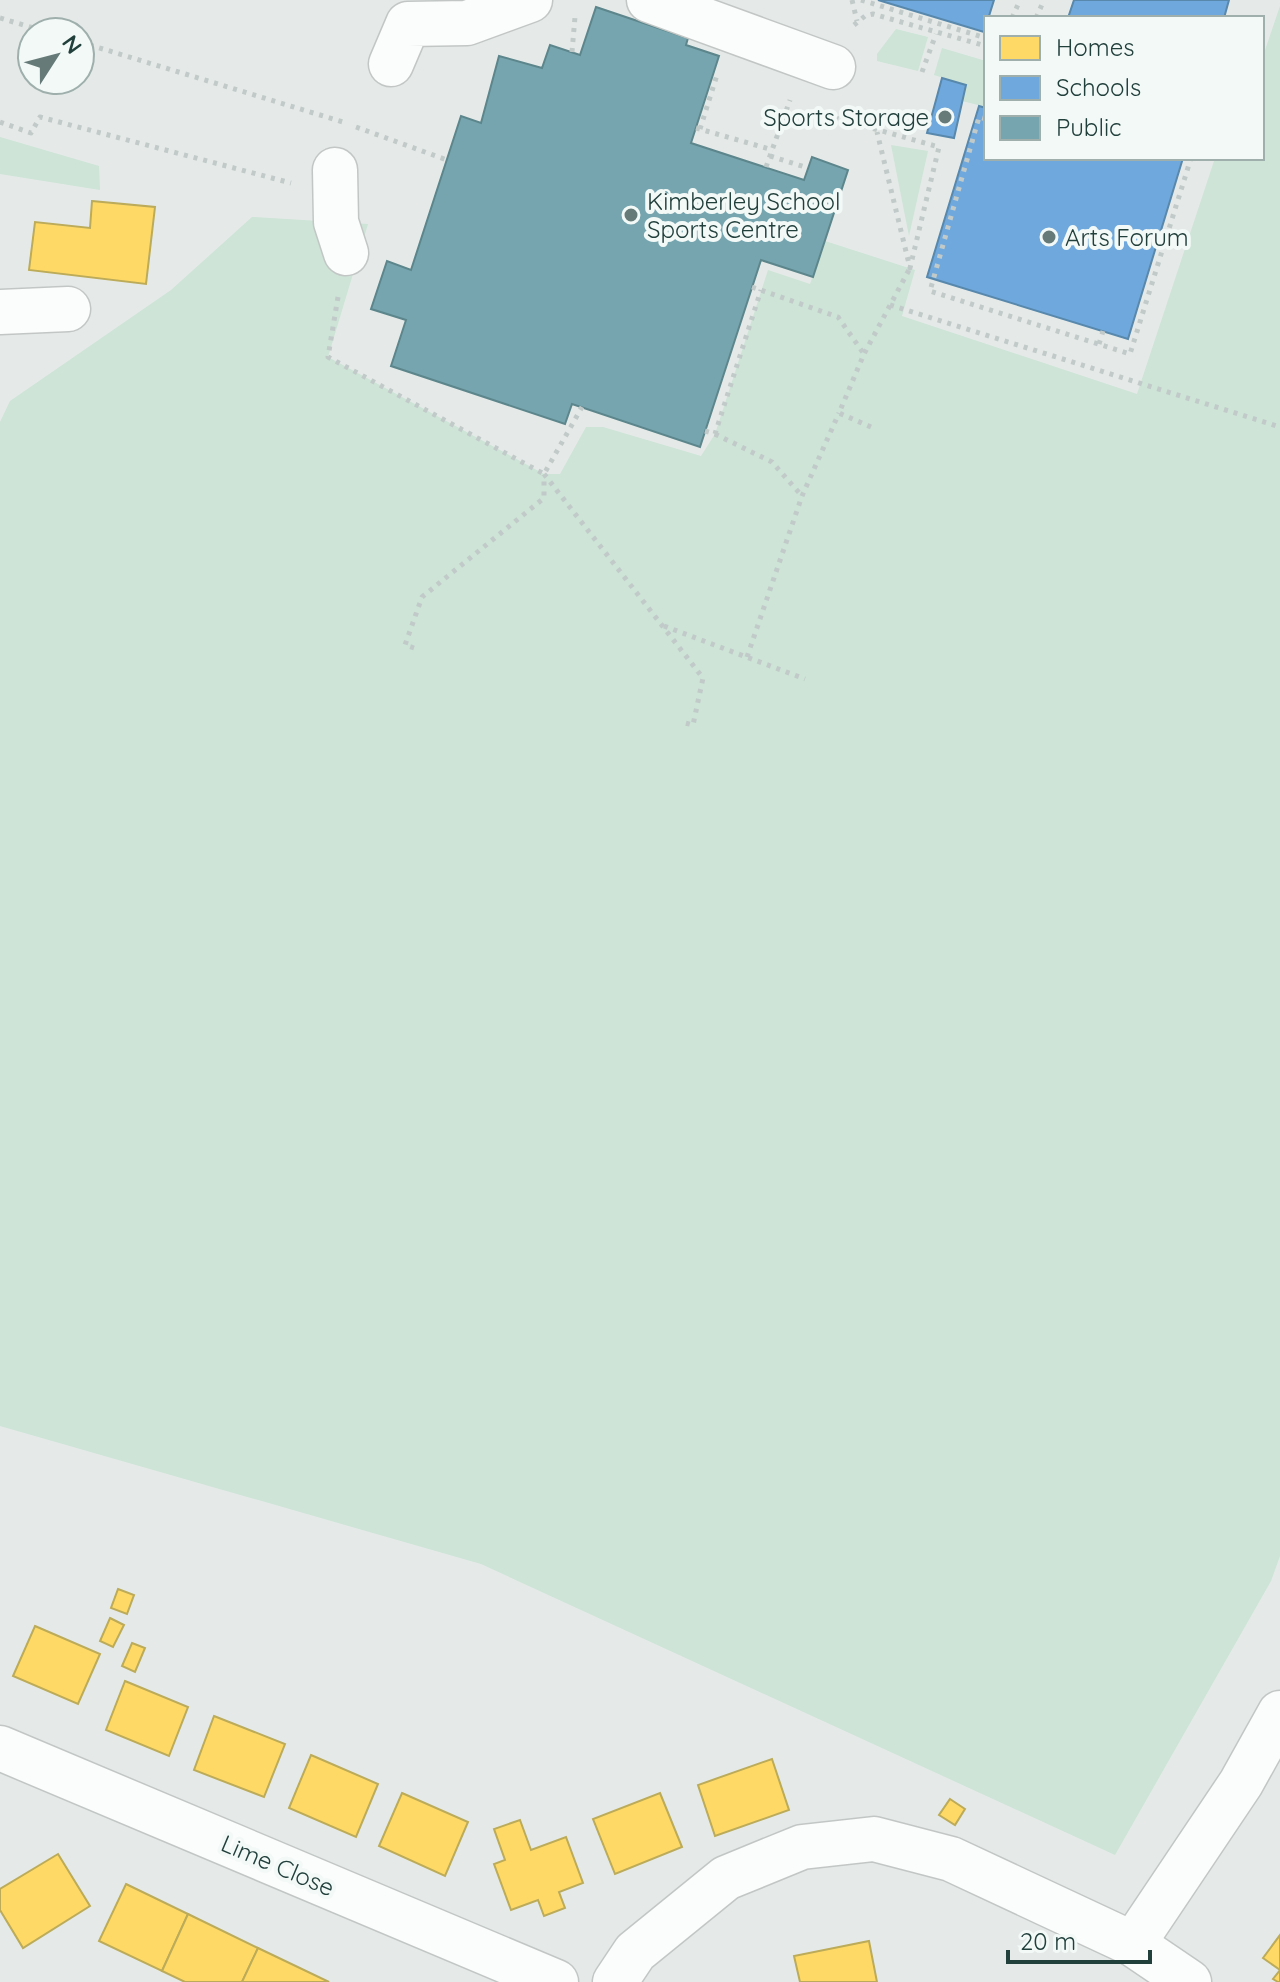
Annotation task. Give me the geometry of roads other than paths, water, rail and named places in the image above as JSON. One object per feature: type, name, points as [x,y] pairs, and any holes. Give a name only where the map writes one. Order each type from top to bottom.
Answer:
[{"type":"street","points":[[391,64],[408,24],[467,23],[530,0]]},
{"type":"street","points":[[649,0],[830,52]]},
{"type":"street","points":[[335,182],[336,222],[346,253]]},
{"type":"street","points":[[0,312],[68,309]]},
{"type":"street","points":[[1133,1944],[1241,1783],[1280,1713]]},
{"type":"street","name":"Lime Close","points":[[0,1748],[556,1982]]},
{"type":"street","points":[[615,1982],[635,1952],[726,1878],[802,1847],[874,1839],[951,1859],[1133,1944],[1189,1982]]},
{"type":"place","name":"Sports Storage","points":[[945,117]]},
{"type":"place","name":"Kimberley School Sports Centre","points":[[631,215]]},
{"type":"place","name":"Arts Forum","points":[[1049,237]]}]
